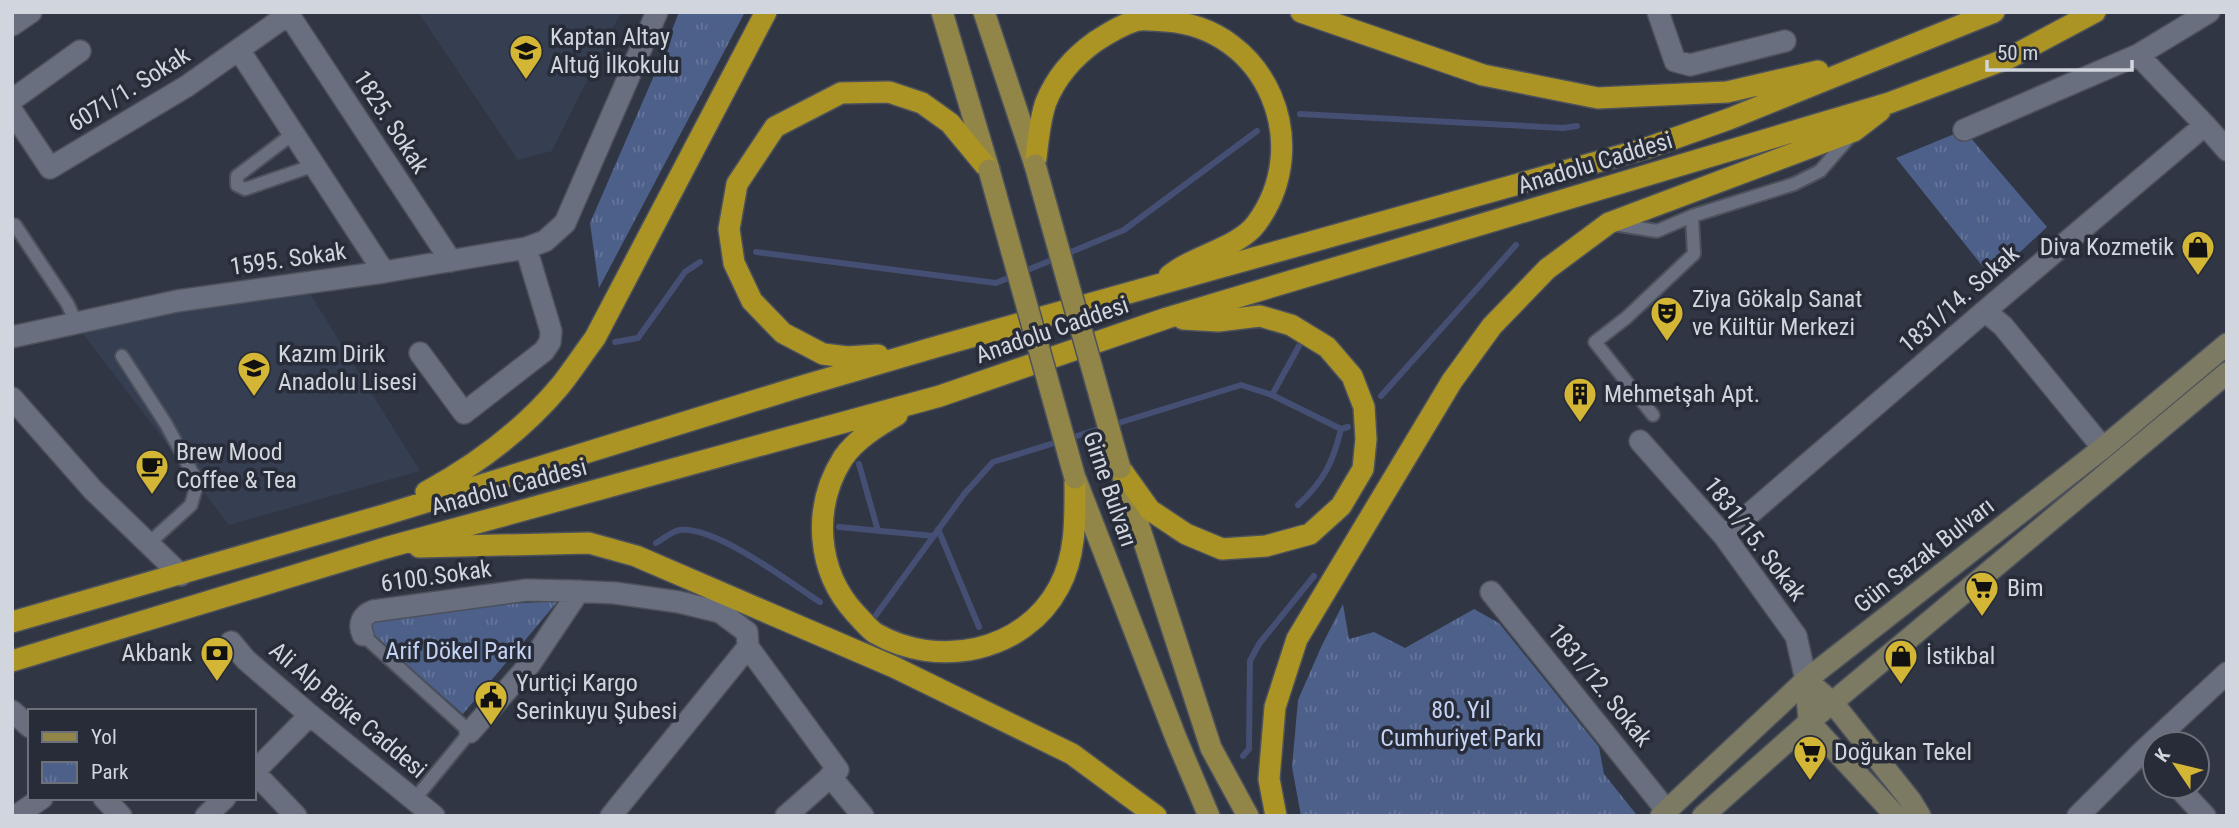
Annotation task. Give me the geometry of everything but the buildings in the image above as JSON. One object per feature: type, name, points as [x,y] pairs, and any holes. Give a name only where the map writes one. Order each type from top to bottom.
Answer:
[{"type":"highway","points":[[384,515],[452,478],[509,437],[560,386],[595,338],[766,12]]},
{"type":"highway","points":[[1301,12],[1483,75],[1598,99],[1727,92],[1882,56]]},
{"type":"highway","name":"Anadolu Caddesi","points":[[12,622],[384,515],[939,346],[1647,148],[1730,119],[1882,56],[1931,40],[1994,12]]},
{"type":"highway","name":"Anadolu Caddesi","points":[[12,660],[385,548],[940,396],[1167,318],[1889,103],[2009,58],[2086,17],[2106,12]]},
{"type":"highway","points":[[1034,165],[1046,102],[1063,72],[1080,52],[1111,31],[1140,20],[1184,23],[1218,35],[1246,56],[1258,71],[1282,129],[1279,173],[1269,204],[1254,228],[1228,245],[1178,268],[1156,287]]},
{"type":"highway","points":[[939,346],[868,357],[847,357],[823,354],[783,333],[752,301],[734,263],[729,229],[737,184],[775,127],[841,93],[889,92],[922,103],[950,123],[989,170]]},
{"type":"highway","points":[[1276,816],[1269,779],[1275,707],[1297,639],[1452,381],[1492,326],[1547,269],[1609,223],[1854,131],[1889,103]]},
{"type":"highway","points":[[1120,468],[1150,510],[1186,534],[1222,549],[1266,546],[1310,534],[1341,506],[1363,469],[1366,439],[1364,407],[1352,376],[1327,346],[1291,325],[1260,316],[1218,321],[1167,318]]},
{"type":"highway","points":[[940,396],[899,414],[870,431],[845,455],[828,485],[821,525],[823,549],[831,577],[848,605],[873,631],[908,648],[951,653],[990,646],[1025,629],[1045,608],[1060,586],[1075,540],[1075,478]]},
{"type":"highway","points":[[385,548],[589,543],[636,556],[894,667],[1072,754],[1156,816]]},
{"type":"main road","name":"Girne Bulvarı","points":[[942,12],[1075,478],[1175,738],[1209,816]]},
{"type":"main road","name":"Girne Bulvarı","points":[[984,12],[1034,165],[1120,468],[1211,748],[1248,816]]},
{"type":"main road","name":"Gün Sazak Bulvarı","points":[[1664,813],[1806,680],[2103,448],[2227,344]]},
{"type":"main road","points":[[1703,816],[1809,722],[2227,373]]},
{"type":"main road","points":[[1806,680],[1833,703],[1920,816]]},
{"type":"main road","points":[[1806,680],[1809,722],[1896,816]]},
{"type":"street","points":[[12,25],[31,12]]},
{"type":"street","name":"1595. Sokak","points":[[12,337],[177,301],[384,272],[526,248],[545,241],[565,223],[657,12]]},
{"type":"street","points":[[1658,12],[1675,61],[1690,65],[1785,41]]},
{"type":"street","points":[[1964,130],[2138,55],[2209,12]]},
{"type":"street","name":"6071/1. Sokak","points":[[12,111],[50,167],[187,86],[288,13]]},
{"type":"street","name":"1825. Sokak","points":[[288,13],[451,261]]},
{"type":"street","points":[[239,50],[384,272]]},
{"type":"street","points":[[12,100],[80,51]]},
{"type":"street","points":[[2138,55],[2227,150]]},
{"type":"street","name":"1831/14. Sokak","points":[[1724,536],[2205,125]]},
{"type":"street","points":[[420,353],[464,413],[544,351],[550,342],[551,331],[526,248]]},
{"type":"street","points":[[1984,312],[2003,326],[2103,448]]},
{"type":"street","points":[[12,398],[93,490],[181,575]]},
{"type":"street","name":"1831/15. Sokak","points":[[1640,441],[1724,536],[1796,636],[1806,680]]},
{"type":"street","name":"6100.Sokak","points":[[363,635],[360,624],[362,618],[373,611],[527,590],[615,593],[679,601],[720,612],[747,632],[748,647],[863,816]]},
{"type":"street","points":[[470,732],[530,664],[579,591]]},
{"type":"street","name":"1831/12. Sokak","points":[[1491,592],[1664,813]]},
{"type":"street","name":"Ali Alp Böke Caddesi","points":[[231,642],[246,660],[310,715],[434,816]]},
{"type":"street","points":[[611,816],[748,647]]},
{"type":"street","points":[[2173,730],[2227,673]]},
{"type":"street","points":[[12,711],[28,725]]},
{"type":"street","points":[[256,770],[310,715]]},
{"type":"street","points":[[2078,816],[2141,763]]},
{"type":"street","points":[[786,816],[834,773]]},
{"type":"street","points":[[256,774],[296,816]]},
{"type":"street","points":[[16,816],[38,800]]},
{"type":"street","points":[[106,800],[121,816]]},
{"type":"street","points":[[206,816],[223,800]]},
{"type":"street","points":[[2191,800],[2205,816]]},
{"type":"lane","points":[[1609,223],[1657,231],[1692,216],[1794,184],[1820,171],[1854,131]]},
{"type":"lane","points":[[294,134],[237,176],[237,185],[245,189],[315,165]]},
{"type":"lane","points":[[1653,415],[1595,342],[1626,318],[1694,254],[1692,216]]},
{"type":"lane","points":[[15,225],[67,303],[77,324]]},
{"type":"lane","points":[[122,356],[166,424],[195,481],[191,505],[148,544]]},
{"type":"lane","name":"6100.Sokak","points":[[363,635],[470,732]]},
{"type":"lane","points":[[414,800],[470,732]]},
{"type":"shaded area","name":"Kaptan Altay Altuğ İlkokulu","points":[[418,12],[621,12],[552,151],[518,160]]},
{"type":"shaded area","name":"Kazım Dirik Anadolu Lisesi","points":[[310,294],[420,471],[229,525],[77,326]]},
{"type":"green space","points":[[679,12],[745,12],[599,288],[590,223]]},
{"type":"green space","points":[[1964,130],[2047,227],[1992,278],[1896,158]]},
{"type":"green space","name":"Arif Dökel Parkı","points":[[558,601],[463,714],[365,628],[384,615]]},
{"type":"green space","name":"80. Yıl Cumhuriyet Parkı","points":[[1343,604],[1349,639],[1374,632],[1405,648],[1474,609],[1499,623],[1599,747],[1604,774],[1636,814],[1301,816],[1292,767],[1298,700]]},
{"type":"waterway","points":[[1300,114],[1563,128],[1577,126]]},
{"type":"waterway","points":[[756,252],[996,283],[1124,230],[1257,131]]},
{"type":"waterway","points":[[1381,396],[1516,245]]},
{"type":"waterway","points":[[615,342],[638,338],[685,272],[700,262]]},
{"type":"waterway","points":[[1272,395],[1299,346]]},
{"type":"waterway","points":[[876,615],[965,493],[993,462],[1241,385],[1272,395],[1341,429],[1348,427]]},
{"type":"waterway","points":[[1298,505],[1326,471],[1341,429]]},
{"type":"waterway","points":[[859,464],[878,531]]},
{"type":"waterway","points":[[839,527],[934,536]]},
{"type":"waterway","points":[[938,529],[979,627]]},
{"type":"waterway","points":[[656,543],[680,530],[695,531],[713,537],[772,569],[820,602]]},
{"type":"waterway","points":[[1243,756],[1249,749],[1250,661],[1259,644],[1314,576]]},
{"type":"place","name":"Kaptan Altay Altuğ İlkokulu","points":[[526,81]]},
{"type":"place","name":"Diva Kozmetik","points":[[2198,277]]},
{"type":"place","name":"Ziya Gökalp Sanat ve Kültür Merkezi","points":[[1667,343]]},
{"type":"place","name":"Kazım Dirik Anadolu Lisesi","points":[[254,398]]},
{"type":"place","name":"Mehmetşah Apt.","points":[[1580,424]]},
{"type":"place","name":"Brew Mood Coffee & Tea","points":[[152,496]]},
{"type":"place","name":"Bim","points":[[1982,618]]},
{"type":"place","name":"Akbank","points":[[217,683]]},
{"type":"place","name":"İstikbal","points":[[1901,686]]},
{"type":"place","name":"Yurtiçi Kargo Serinkuyu Şubesi","points":[[491,727]]},
{"type":"place","name":"Doğukan Tekel","points":[[1810,782]]}]
